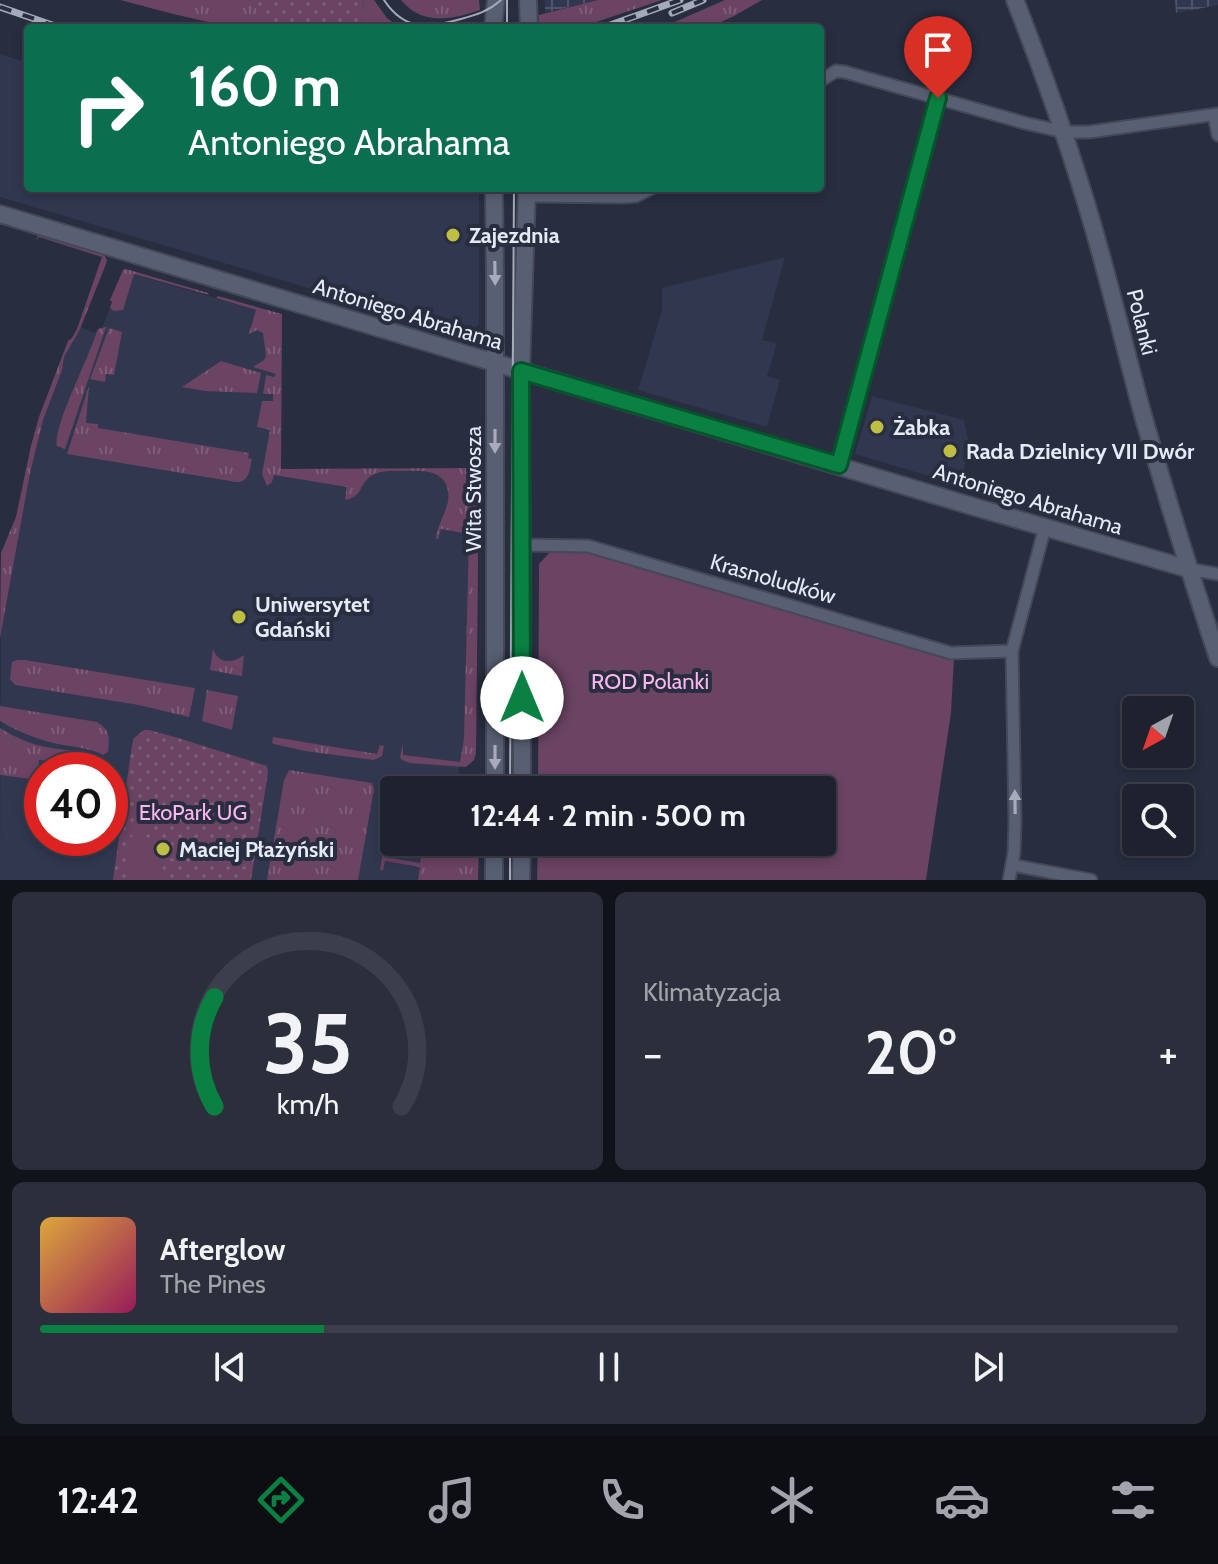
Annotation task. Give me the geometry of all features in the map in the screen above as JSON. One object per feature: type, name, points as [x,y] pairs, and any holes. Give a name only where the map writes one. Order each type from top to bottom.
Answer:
[{"type":"street","points":[[493,24],[496,0]]},
{"type":"street","points":[[528,0],[529,24]]},
{"type":"street","name":"Polanki","points":[[1015,0],[1064,132],[1104,264],[1143,415],[1218,658]]},
{"type":"street","points":[[824,78],[836,71],[845,72],[1064,132],[1089,132],[1216,115],[1218,135]]},
{"type":"street","points":[[839,465],[938,98]]},
{"type":"street","name":"Wita Stwosza","points":[[494,192],[495,776]]},
{"type":"street","points":[[522,776],[521,371],[527,192],[624,197],[644,192]]},
{"type":"street","name":"Antoniego Abrahama","points":[[0,214],[1045,527],[1189,569],[1218,574]]},
{"type":"street","points":[[1009,880],[1015,823],[1012,651],[1045,527]]},
{"type":"street","name":"Krasnoludków","points":[[523,545],[588,546],[951,653],[1012,651]]},
{"type":"street","points":[[494,856],[494,880]]},
{"type":"street","points":[[521,880],[522,856]]},
{"type":"street","points":[[1012,865],[1091,880]]},
{"type":"shaded area","points":[[545,0],[598,0],[545,13]]},
{"type":"shaded area","points":[[1175,0],[1218,0],[1218,5],[1176,13]]},
{"type":"shaded area","points":[[0,54],[24,62],[24,192],[479,192],[479,324],[468,335],[0,197]]},
{"type":"shaded area","points":[[785,257],[762,340],[777,343],[767,376],[780,380],[767,427],[638,390],[662,311],[662,288]]},
{"type":"shaded area","name":"Uniwersytet Gdański","points":[[130,273],[282,318],[281,469],[479,468],[476,753],[471,764],[459,767],[458,776],[380,776],[380,856],[471,856],[471,880],[0,880],[1,553],[16,517],[39,417],[68,341],[81,327],[100,333],[122,277]]},
{"type":"shaded area","points":[[872,396],[964,420],[970,448],[959,485],[855,454]]},
{"type":"green space","points":[[121,0],[250,0],[263,17],[262,24],[223,24]]},
{"type":"green space","points":[[121,0],[177,0],[178,15]]},
{"type":"green space","points":[[250,0],[364,0],[361,24],[262,24],[262,17]]},
{"type":"green space","points":[[364,0],[374,0],[395,24],[361,24]]},
{"type":"green space","points":[[401,0],[479,0],[480,10],[448,18],[428,17]]},
{"type":"green space","points":[[598,0],[662,0],[590,24],[539,24],[539,15]]},
{"type":"green space","points":[[725,0],[762,0],[717,24],[670,24]]},
{"type":"green space","points":[[38,236],[103,253],[107,260],[80,329],[64,357],[43,420],[30,473],[0,638],[1,553],[16,517],[39,417],[68,341],[77,329],[102,257],[39,237],[36,240]]},
{"type":"green space","points":[[126,269],[209,295],[134,274],[123,310],[114,311],[110,308],[110,300]]},
{"type":"green space","points":[[218,296],[282,314],[281,469],[479,468],[476,753],[474,760],[466,767],[410,763],[400,757],[403,744],[403,755],[460,762],[464,739],[469,534],[441,529],[436,539],[448,503],[446,484],[430,472],[382,472],[367,479],[355,496],[345,500],[347,487],[274,475],[267,486],[262,474],[270,430],[257,427],[262,401],[273,401],[273,394],[263,394],[266,375],[274,377],[276,374],[253,367],[266,356],[263,333],[257,330],[249,334],[256,310],[216,298]]},
{"type":"green space","points":[[106,327],[65,449],[57,446],[57,436],[66,407],[98,329]]},
{"type":"green space","points":[[109,328],[122,332],[114,375],[106,374],[105,382],[90,379]]},
{"type":"green space","points":[[221,361],[261,373],[257,393],[182,387]]},
{"type":"green space","points":[[89,386],[86,423],[98,424],[98,428],[249,453],[248,458],[252,459],[248,475],[236,482],[67,454]]},
{"type":"green space","name":"ROD Polanki","points":[[551,551],[591,552],[954,658],[951,713],[926,880],[537,880],[538,856],[836,856],[836,776],[538,776],[539,564]]},
{"type":"green space","points":[[532,552],[531,776],[527,776],[528,557]]},
{"type":"green space","points":[[213,649],[219,658],[227,661],[244,655],[242,676],[210,670]]},
{"type":"green space","points":[[17,660],[195,688],[189,717],[139,705],[15,685],[10,679],[12,662]]},
{"type":"green space","points":[[207,690],[238,696],[232,730],[202,721]]},
{"type":"green space","points":[[0,706],[97,722],[108,735],[108,752],[53,743],[0,721]]},
{"type":"green space","points":[[0,728],[35,744],[75,752],[24,752],[24,778],[0,775]]},
{"type":"green space","name":"EkoPark UG","points":[[149,730],[267,766],[251,880],[113,880],[116,856],[128,856],[128,773],[134,738]]},
{"type":"green space","points":[[273,737],[377,754],[380,745],[384,746],[382,756],[374,760],[274,744]]},
{"type":"green space","points":[[289,770],[372,783],[374,789],[358,880],[267,880],[284,780]]},
{"type":"green space","points":[[138,799],[152,801],[146,837],[160,849],[163,861],[161,880],[125,880]]},
{"type":"green space","points":[[382,856],[420,863],[421,856],[479,856],[478,880],[418,880],[420,867],[385,861],[383,870],[380,870]]},
{"type":"tram line","points":[[384,0],[400,18],[415,24]]},
{"type":"tram line","points":[[435,24],[477,14],[501,0]]},
{"type":"tram line","points":[[507,0],[507,24]]},
{"type":"tram line","points":[[510,776],[514,192]]},
{"type":"tram line","points":[[510,856],[510,880]]},
{"type":"railway","points":[[613,24],[680,0]]},
{"type":"railway","points":[[672,13],[703,0]]},
{"type":"railway","points":[[0,7],[49,24]]},
{"type":"place","name":"Zajezdnia","points":[[453,235]]},
{"type":"place","name":"Żabka","points":[[877,427]]},
{"type":"place","name":"Rada Dzielnicy VII Dwór","points":[[950,451]]},
{"type":"place","name":"Uniwersytet Gdański","points":[[239,617]]},
{"type":"place","name":"Maciej Płażyński","points":[[163,849]]},
{"type":"route","points":[[522,698],[521,371],[839,465],[938,98]]}]
